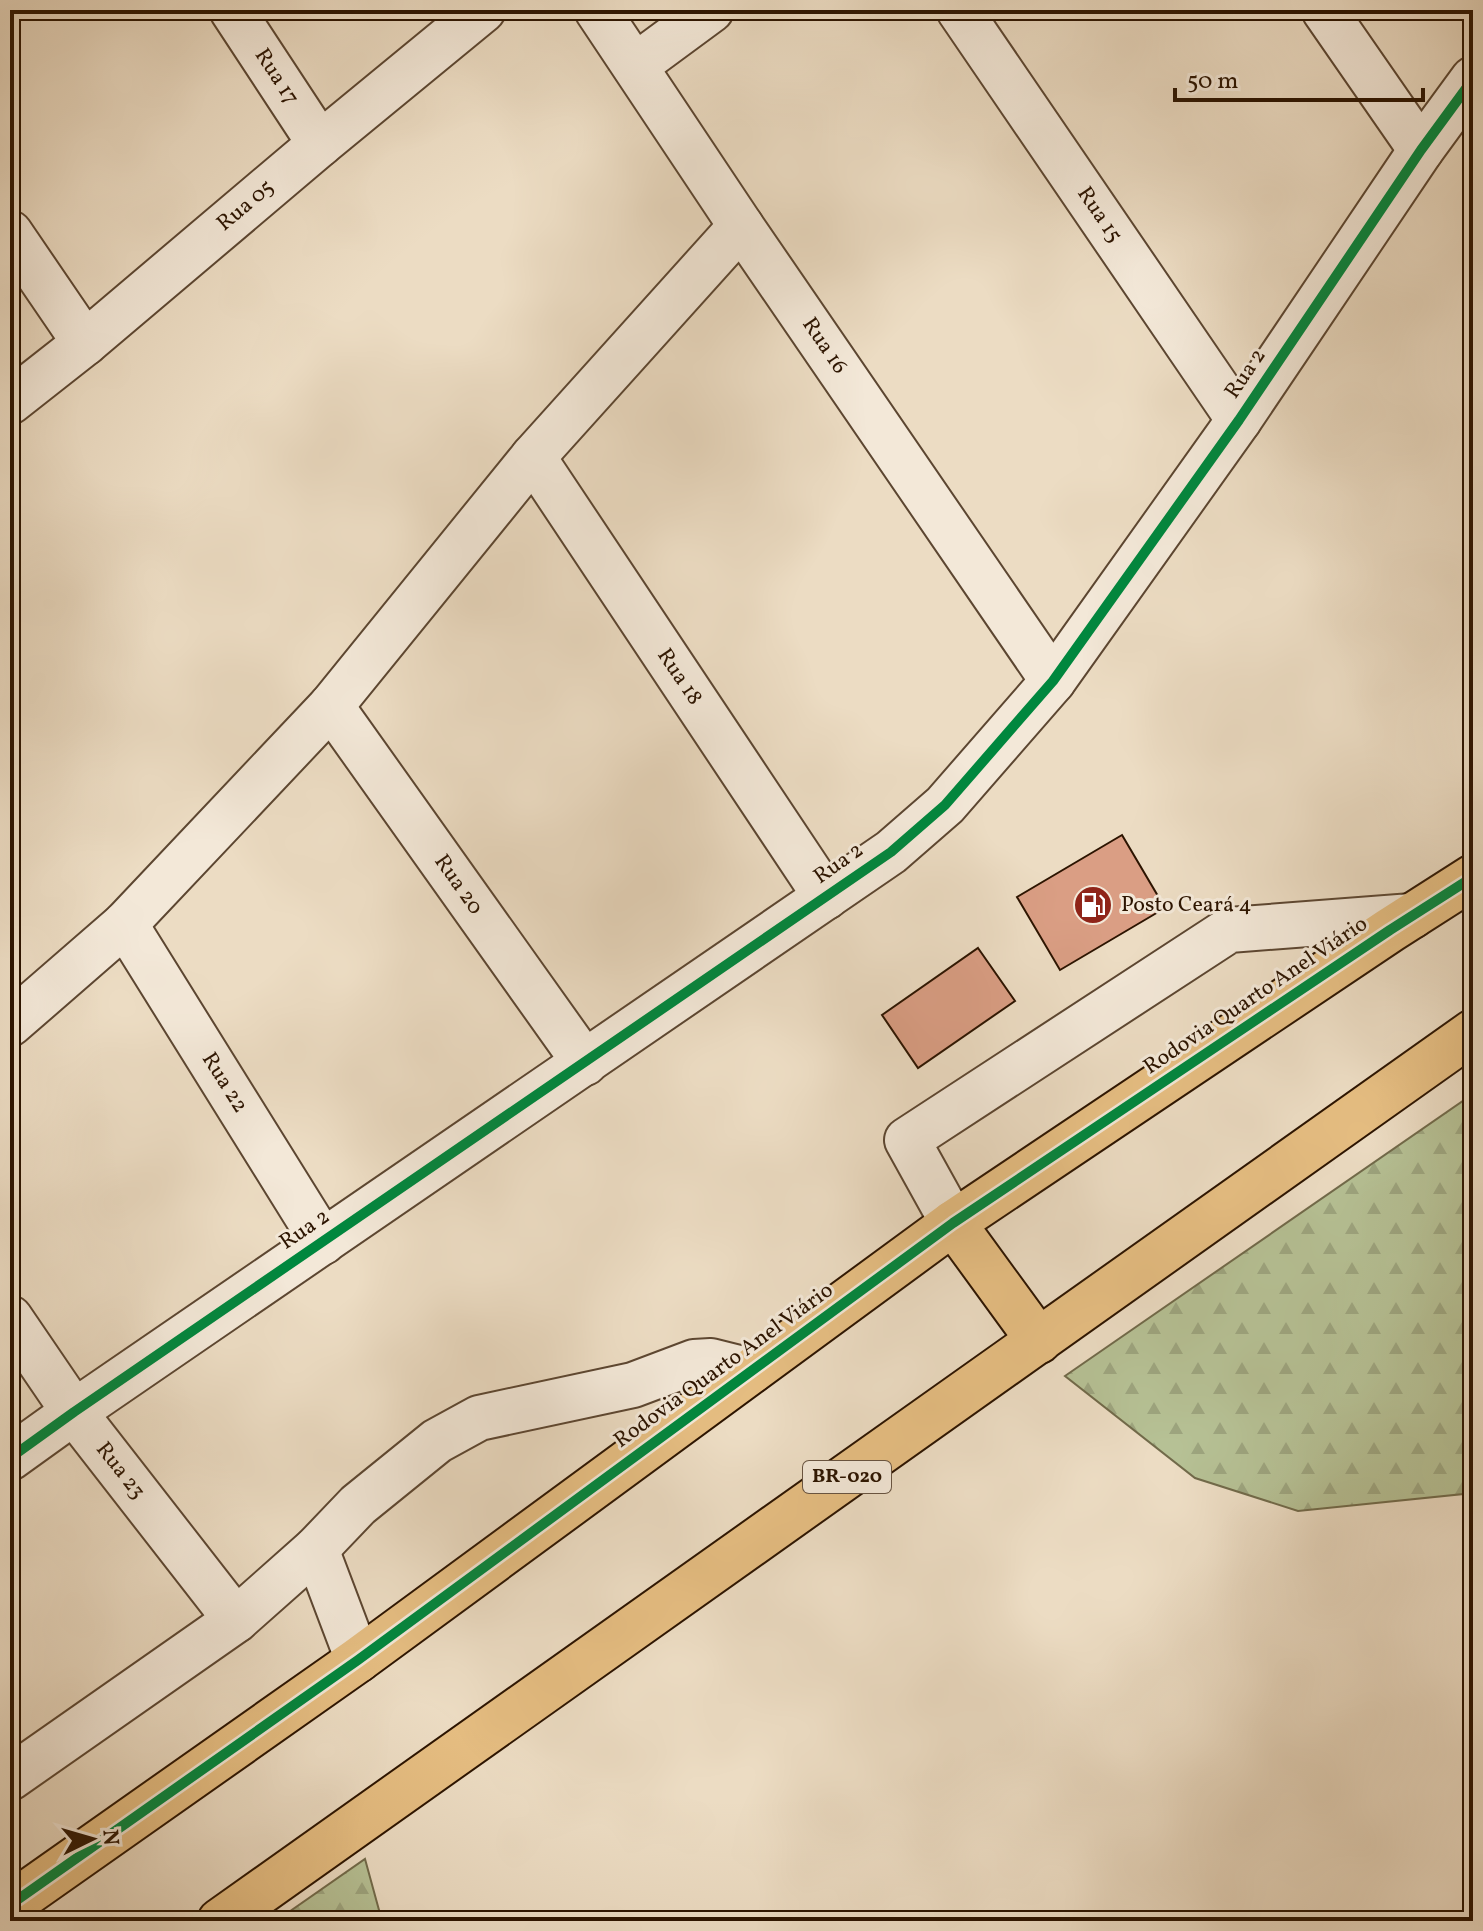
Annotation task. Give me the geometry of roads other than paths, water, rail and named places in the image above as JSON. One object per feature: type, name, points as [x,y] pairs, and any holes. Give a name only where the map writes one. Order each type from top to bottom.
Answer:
[{"type":"highway","name":"Rodovia Quarto Anel Viário","points":[[10,1905],[358,1660],[953,1223],[1473,877]]},
{"type":"highway","name":"BR-020","points":[[220,1921],[1473,1032]]},
{"type":"highway","points":[[953,1223],[1039,1341]]},
{"type":"street","name":"Rua 17","points":[[232,10],[320,144]]},
{"type":"street","name":"Rua 05","points":[[10,402],[85,343],[483,10]]},
{"type":"street","name":"Rua 16","points":[[597,10],[1053,681]]},
{"type":"street","points":[[635,66],[711,10]]},
{"type":"street","name":"Rua 15","points":[[959,10],[1239,420]]},
{"type":"street","points":[[1324,10],[1421,150]]},
{"type":"street","name":"Rua 2","points":[[10,1458],[891,852],[945,805],[1053,681],[1239,420],[1421,150],[1473,79]]},
{"type":"street","points":[[10,1024],[125,924],[331,706],[533,457],[741,226]]},
{"type":"street","points":[[10,233],[85,343]]},
{"type":"street","name":"Rua 18","points":[[533,457],[826,897]]},
{"type":"street","name":"Rua 20","points":[[331,706],[585,1063]]},
{"type":"street","points":[[953,1223],[907,1140],[1229,930],[1412,916]]},
{"type":"street","name":"Rua 22","points":[[125,924],[323,1242]]},
{"type":"street","name":"Rua 23","points":[[10,1318],[74,1412],[236,1620]]},
{"type":"street","points":[[10,1778],[236,1620],[316,1549],[358,1505],[437,1441],[479,1418],[633,1385],[694,1362],[711,1361],[751,1371]]},
{"type":"street","points":[[316,1549],[358,1660]]},
{"type":"place","name":"Posto Ceará 4","points":[[1093,905]]}]
